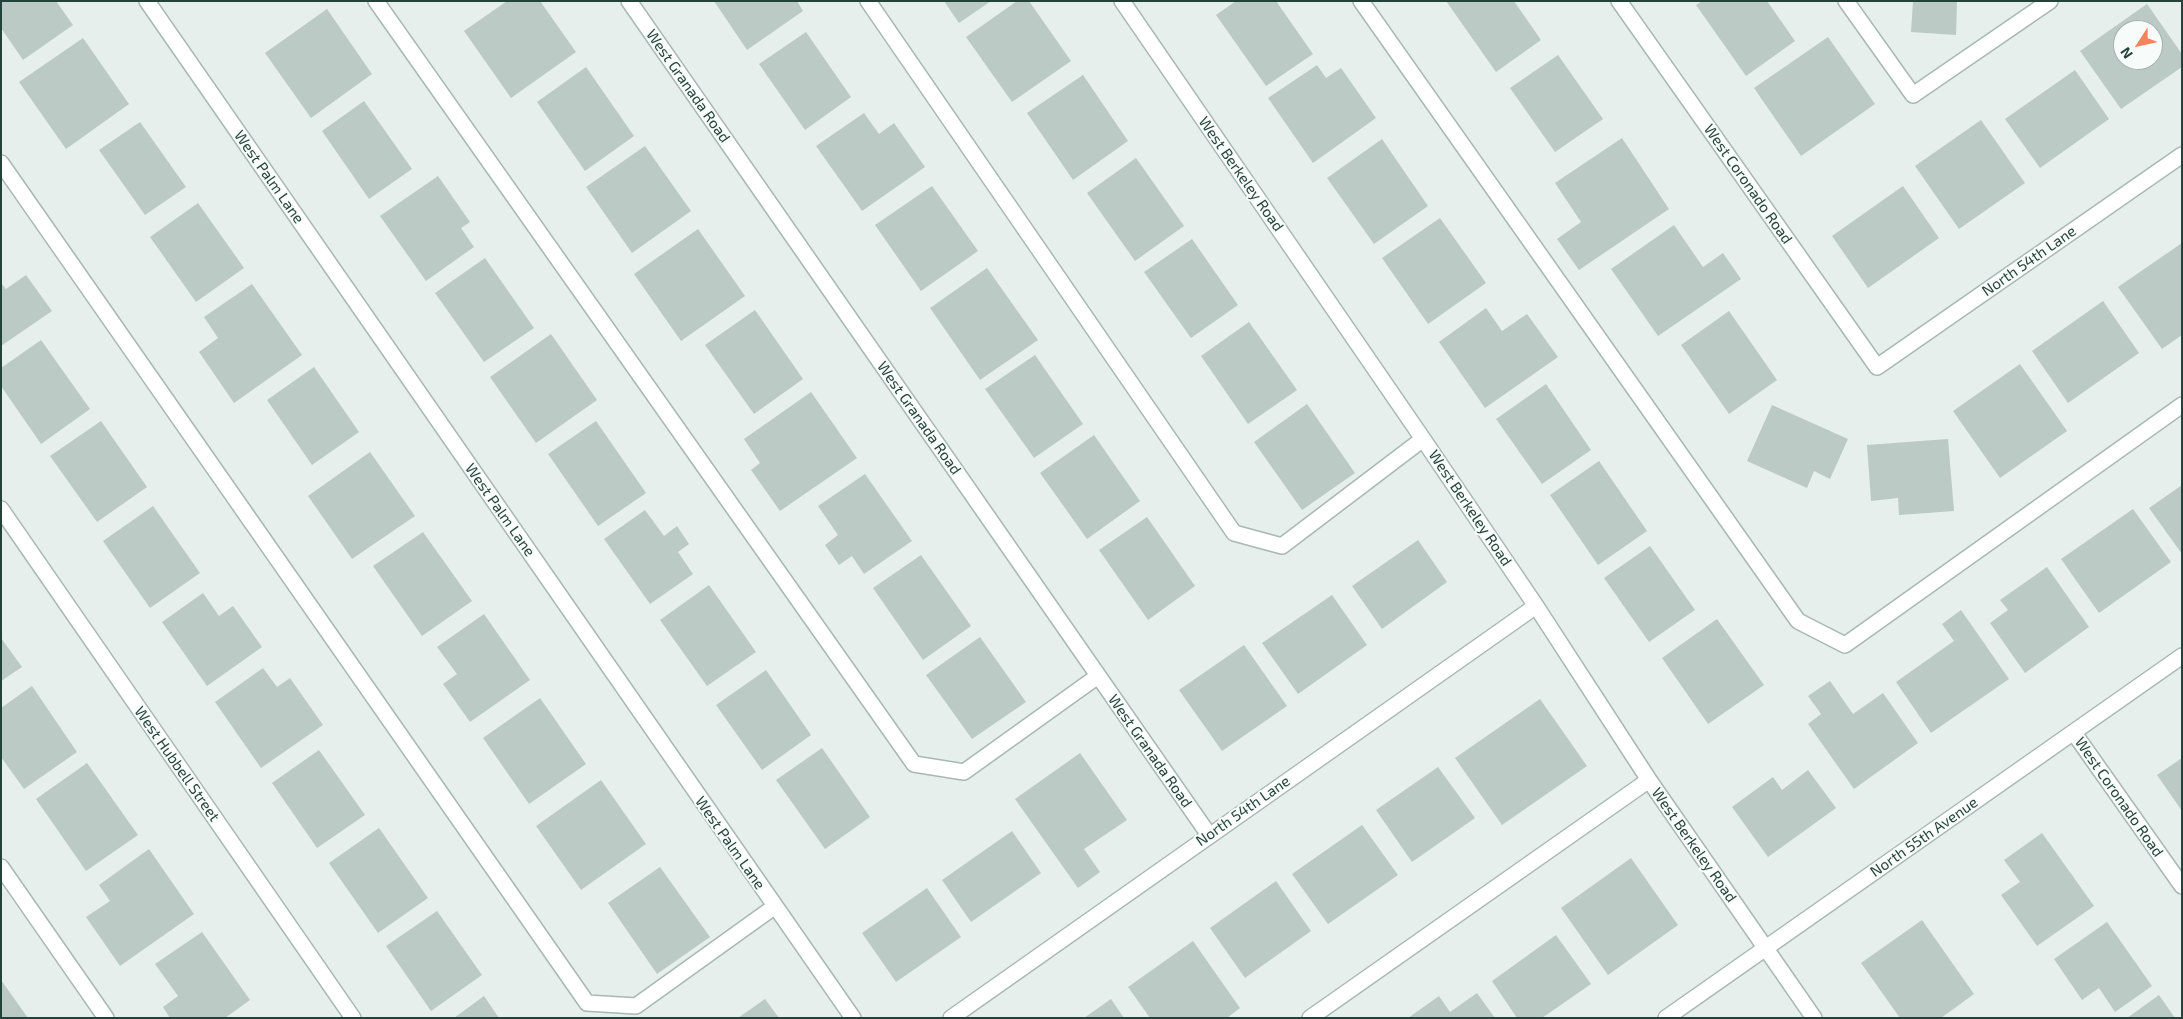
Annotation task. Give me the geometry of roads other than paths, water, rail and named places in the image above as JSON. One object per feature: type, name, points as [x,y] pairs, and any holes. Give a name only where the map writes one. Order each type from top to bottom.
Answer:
[{"type":"street","name":"West Palm Lane","points":[[147,1],[853,1018]]},
{"type":"street","points":[[376,1],[914,764],[964,772],[1098,676]]},
{"type":"street","name":"West Granada Road","points":[[629,1],[1208,836]]},
{"type":"street","points":[[868,1],[1234,533],[1282,546],[1423,439]]},
{"type":"street","name":"West Berkeley Road","points":[[1122,1],[1536,606],[1649,780],[1814,1018]]},
{"type":"street","points":[[1361,1],[1798,621],[1845,645],[2182,405]]},
{"type":"street","name":"West Coronado Road","points":[[1619,1],[1877,367]]},
{"type":"street","points":[[1846,1],[1913,95],[2050,1]]},
{"type":"street","name":"North 54th Lane","points":[[1877,367],[2182,155]]},
{"type":"street","points":[[1,163],[587,1003],[636,1006],[774,906]]},
{"type":"street","name":"West Hubbell Street","points":[[1,509],[353,1018]]},
{"type":"street","name":"North 54th Lane","points":[[951,1018],[1536,606]]},
{"type":"street","name":"North 55th Avenue","points":[[1666,1018],[2182,656]]},
{"type":"street","name":"West Coronado Road","points":[[2074,733],[2182,886]]},
{"type":"street","points":[[1310,1018],[1649,780]]},
{"type":"street","points":[[1,867],[106,1018]]}]
